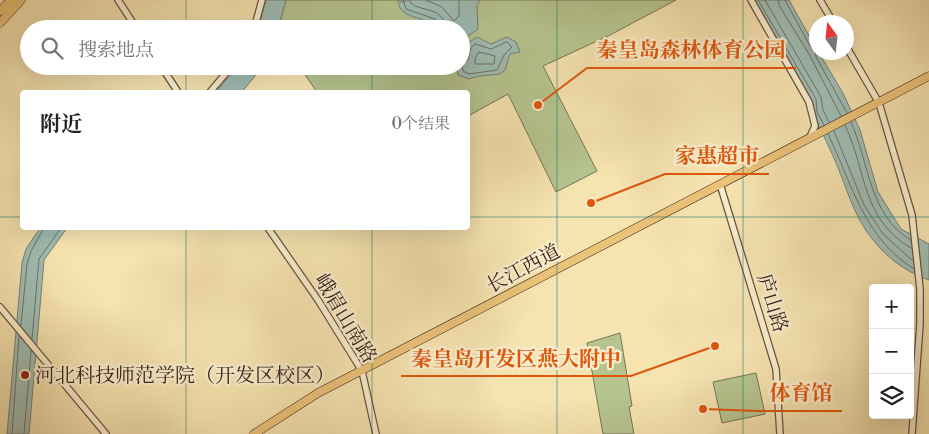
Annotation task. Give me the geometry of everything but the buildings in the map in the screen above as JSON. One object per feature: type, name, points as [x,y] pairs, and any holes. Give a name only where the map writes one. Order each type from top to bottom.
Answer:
[{"type":"main road","points":[[0,12],[11,0]]},
{"type":"main road","points":[[0,23],[21,0]]},
{"type":"main road","name":"长江西道","points":[[254,434],[318,393],[929,76]]},
{"type":"street","points":[[118,0],[131,20]]},
{"type":"street","points":[[256,20],[262,0]]},
{"type":"street","points":[[751,0],[809,102],[816,126],[810,137]]},
{"type":"street","points":[[820,0],[829,15]]},
{"type":"street","points":[[854,60],[879,103],[912,215],[920,289],[920,324],[912,434]]},
{"type":"street","points":[[167,75],[177,90]]},
{"type":"street","points":[[212,90],[224,75]]},
{"type":"street","name":"庐山路","points":[[720,184],[776,369],[780,434]]},
{"type":"street","name":"峨眉山南路","points":[[269,230],[362,371],[376,434]]},
{"type":"street","points":[[0,307],[106,434]]},
{"type":"green space","points":[[286,0],[676,0],[610,35],[543,66],[597,171],[556,192],[508,94],[470,115],[470,90],[316,90],[305,75],[470,75],[470,20],[280,20]]},
{"type":"green space","points":[[620,333],[632,406],[629,407],[634,434],[603,434],[587,343]]},
{"type":"green space","points":[[756,373],[765,414],[722,423],[713,382]]},
{"type":"water","points":[[266,0],[286,0],[280,20],[260,20]]},
{"type":"water","points":[[398,0],[403,2],[408,0],[480,0],[477,6],[478,29],[470,35],[470,20],[423,20],[408,14],[400,7]]},
{"type":"water","points":[[752,0],[789,0],[809,36],[809,60],[823,60],[843,93],[860,130],[878,192],[901,229],[929,244],[929,280],[899,265],[880,248],[867,232],[855,211],[824,136]]},
{"type":"water","points":[[477,37],[491,44],[507,37],[516,42],[520,52],[510,54],[505,70],[500,74],[469,79],[458,75],[470,75],[470,42]]},
{"type":"water","points":[[230,75],[256,75],[244,90],[218,90]]},
{"type":"water","points":[[39,230],[66,230],[44,260],[29,434],[7,434],[22,263],[26,249]]},
{"type":"place","name":"秦皇岛森林体育公园","points":[[538,105]]},
{"type":"place","name":"家惠超市","points":[[591,203]]},
{"type":"place","name":"秦皇岛开发区燕大附中","points":[[715,346]]},
{"type":"place","name":"河北科技师范学院（开发区校区）","points":[[25,375]]},
{"type":"place","name":"体育馆","points":[[703,409]]}]
